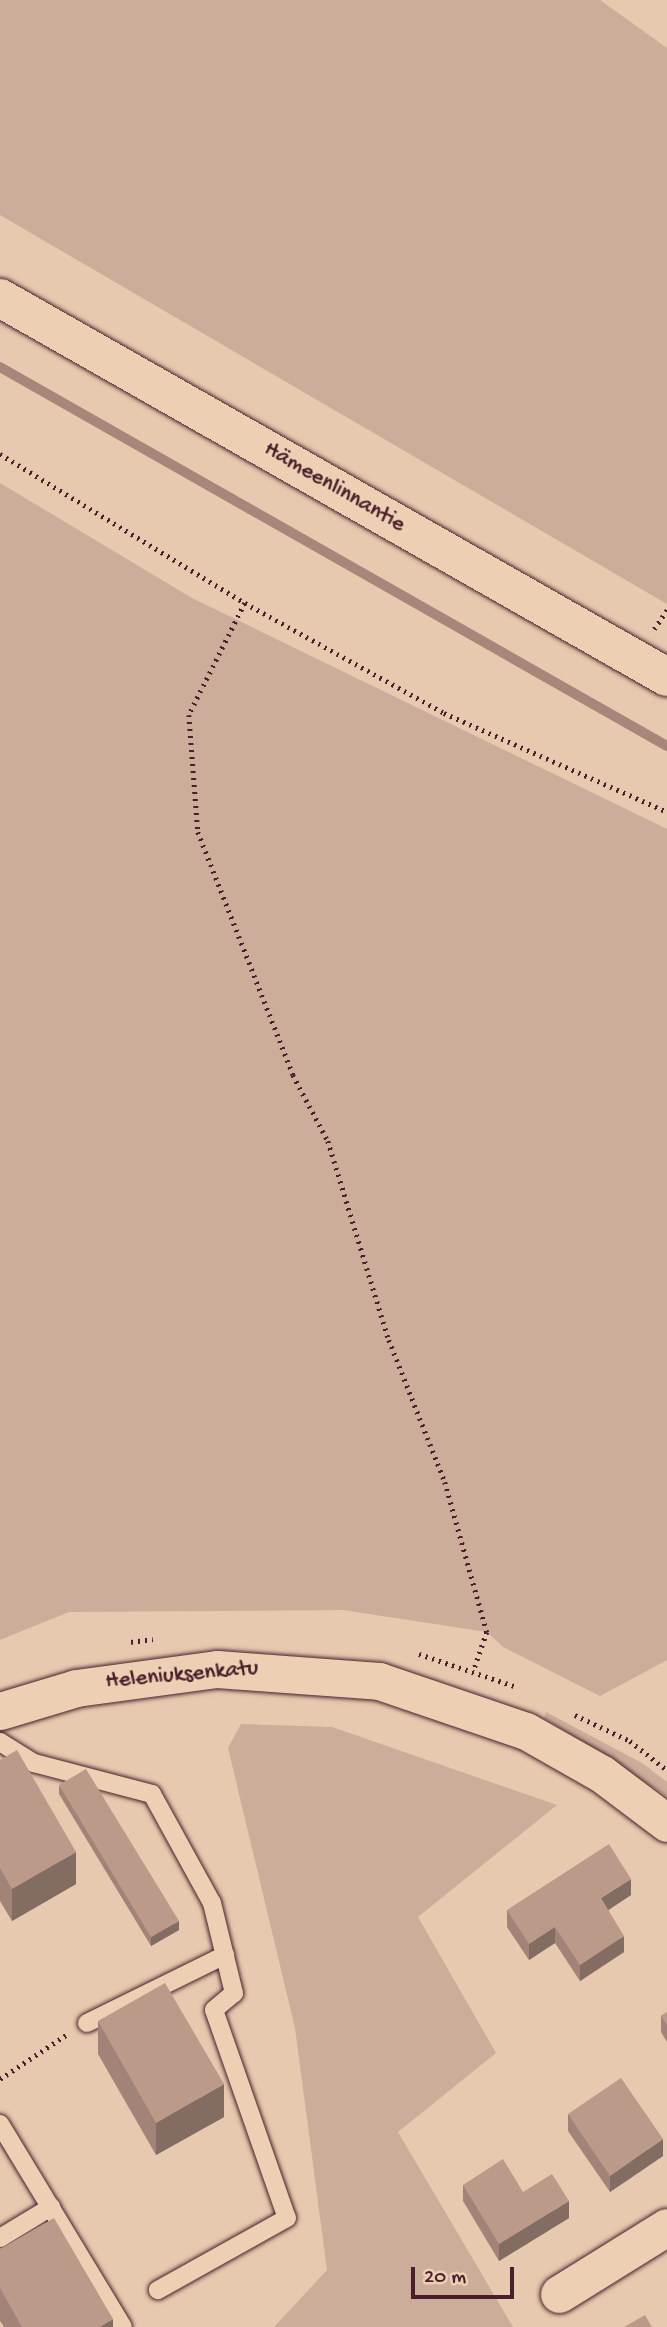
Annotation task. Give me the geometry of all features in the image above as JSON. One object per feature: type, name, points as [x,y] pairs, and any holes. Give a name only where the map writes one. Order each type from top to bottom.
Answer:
[{"type":"main road","name":"Hämeenlinnantie","points":[[0,298],[667,677]]},
{"type":"street","name":"Heleniuksenkatu","points":[[0,1711],[76,1688],[217,1669],[379,1681],[526,1731],[602,1773],[667,1823]]},
{"type":"street","points":[[559,2294],[667,2227]]},
{"type":"lane","points":[[0,1742],[34,1763],[152,1794],[212,1903],[234,1993],[214,2010],[287,2218],[158,2290]]},
{"type":"lane","points":[[87,2023],[225,1955]]},
{"type":"lane","points":[[0,2124],[123,2327]]},
{"type":"lane","points":[[0,2238],[51,2207]]},
{"type":"path","points":[[0,454],[245,603],[444,713],[667,812]]},
{"type":"path","points":[[245,603],[189,715],[198,832],[293,1075],[328,1141],[389,1340],[445,1482],[487,1632],[474,1669]]},
{"type":"path","points":[[0,2079],[40,2049]]},
{"type":"shaded area","points":[[0,0],[600,0],[667,48],[667,604],[0,215]]},
{"type":"shaded area","points":[[0,483],[192,598],[667,829],[667,1660],[600,1696],[503,1647],[487,1632],[343,1610],[69,1612],[0,1640]]},
{"type":"shaded area","points":[[546,1712],[642,1763],[667,1782],[667,1796],[544,1718]]},
{"type":"shaded area","points":[[241,1724],[332,1727],[557,1805],[418,1917],[496,2053],[398,2132],[513,2327],[274,2327],[327,2270],[295,2028],[228,1748]]},
{"type":"building","points":[[17,1750],[76,1852],[12,1889],[0,1868],[0,1760]]},
{"type":"building","points":[[86,1769],[179,1921],[151,1937],[59,1785]]},
{"type":"building","points":[[609,1844],[631,1879],[601,1898],[624,1936],[580,1965],[555,1927],[529,1944],[507,1910]]},
{"type":"building","points":[[165,1983],[224,2084],[156,2123],[98,2021]]},
{"type":"building","points":[[667,2012],[667,2025],[661,2016]]},
{"type":"building","points":[[621,2078],[663,2139],[610,2176],[568,2114]]},
{"type":"building","points":[[503,2159],[523,2192],[552,2174],[569,2201],[499,2244],[463,2185]]},
{"type":"building","points":[[54,2218],[113,2319],[100,2327],[22,2327],[0,2288],[0,2249]]},
{"type":"building","points":[[645,2315],[652,2327],[624,2327]]},
{"type":"waterway","points":[[0,367],[667,746]]}]
